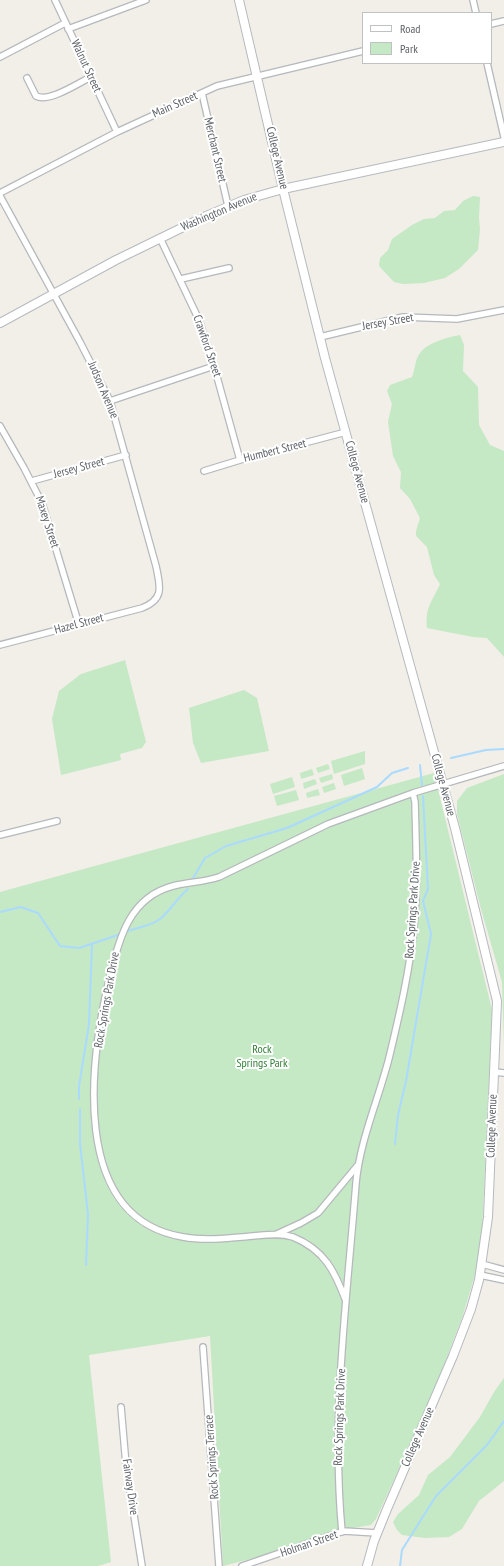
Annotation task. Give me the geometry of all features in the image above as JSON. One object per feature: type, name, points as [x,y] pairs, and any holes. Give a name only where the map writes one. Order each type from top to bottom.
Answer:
[{"type":"main road","name":"College Avenue","points":[[239,0],[258,75],[283,189],[320,337],[443,785],[496,994],[488,1217],[480,1275],[471,1309],[453,1356],[377,1533],[367,1566]]},
{"type":"main road","name":"Washington Avenue","points":[[0,323],[160,238],[228,206],[283,189],[504,142]]},
{"type":"street","name":"Walnut Street","points":[[55,0],[117,132]]},
{"type":"street","points":[[68,29],[146,0]]},
{"type":"street","points":[[473,0],[476,12]]},
{"type":"street","points":[[492,24],[504,21]]},
{"type":"street","points":[[0,57],[65,23]]},
{"type":"street","name":"Main Street","points":[[0,193],[117,132],[221,84],[362,51]]},
{"type":"street","points":[[487,64],[504,137]]},
{"type":"street","points":[[27,78],[36,96],[41,97],[53,96],[91,77]]},
{"type":"street","name":"Merchant Street","points":[[202,93],[228,206]]},
{"type":"street","name":"Judson Avenue","points":[[0,196],[80,342],[110,401],[156,566],[160,589],[156,600]]},
{"type":"street","name":"Crawford Street","points":[[160,238],[181,279],[199,320],[214,366],[240,460]]},
{"type":"street","points":[[181,279],[229,268]]},
{"type":"street","name":"Jersey Street","points":[[320,337],[402,317],[457,319],[504,310]]},
{"type":"street","points":[[110,401],[214,366]]},
{"type":"street","name":"Maxey Street","points":[[0,426],[32,481],[48,522],[79,625]]},
{"type":"street","name":"Humbert Street","points":[[204,471],[346,432]]},
{"type":"street","name":"Jersey Street","points":[[32,481],[126,455]]},
{"type":"street","name":"Hazel Street","points":[[0,645],[142,608],[156,600]]},
{"type":"street","name":"Rock Springs Park Drive","points":[[346,1301],[336,1275],[326,1260],[302,1242],[289,1236],[276,1234],[197,1238],[168,1234],[142,1222],[131,1213],[115,1192],[100,1158],[96,1136],[94,1103],[102,1017],[117,945],[133,913],[145,900],[158,891],[171,886],[207,881],[219,877],[328,824],[412,793],[504,766]]},
{"type":"street","name":"Rock Springs Park Drive","points":[[342,1532],[339,1499],[338,1445],[346,1301],[358,1164],[390,1054],[410,957],[414,926],[417,866],[415,802],[412,793]]},
{"type":"street","points":[[0,835],[57,821]]},
{"type":"street","points":[[494,1072],[504,1073]]},
{"type":"street","name":"Rock Springs Park Drive","points":[[276,1234],[301,1224],[318,1213],[358,1164]]},
{"type":"street","points":[[482,1264],[504,1270]]},
{"type":"street","points":[[480,1275],[504,1280]]},
{"type":"street","name":"Rock Springs Terrace","points":[[203,1347],[219,1566]]},
{"type":"street","name":"Fairway Drive","points":[[121,1407],[126,1464],[142,1566]]},
{"type":"street","name":"Holman Street","points":[[242,1566],[342,1532],[351,1530],[377,1533]]},
{"type":"green space","points":[[473,196],[480,197],[480,229],[478,250],[459,269],[445,278],[424,283],[403,284],[394,282],[379,266],[380,258],[388,250],[392,239],[412,225],[424,219],[435,218],[444,211],[455,210],[463,201]]},
{"type":"green space","points":[[460,335],[464,345],[463,371],[478,387],[479,425],[490,445],[504,451],[504,657],[487,638],[473,637],[427,628],[428,610],[440,584],[434,575],[427,547],[416,536],[420,518],[410,499],[400,488],[401,472],[393,456],[388,422],[392,404],[387,391],[390,385],[412,377],[418,355],[423,349],[433,343]]},
{"type":"green space","points":[[125,660],[146,742],[142,748],[120,754],[121,760],[61,775],[52,719],[59,691],[81,674]]},
{"type":"green space","points":[[244,690],[257,698],[269,751],[201,763],[193,743],[189,708]]},
{"type":"green space","points":[[365,751],[365,764],[334,774],[331,761]]},
{"type":"green space","points":[[328,764],[330,769],[318,773],[316,768]]},
{"type":"green space","points":[[362,768],[365,779],[344,786],[341,775]]},
{"type":"green space","points":[[312,769],[314,775],[301,779],[300,773]]},
{"type":"green space","name":"Rock Springs Park","points":[[434,773],[492,1010],[482,1233],[476,1271],[463,1315],[433,1394],[376,1519],[371,1525],[334,1531],[278,1552],[223,1566],[210,1336],[89,1355],[111,1562],[98,1566],[0,1566],[0,892]]},
{"type":"green space","points":[[332,774],[333,779],[321,783],[319,778]]},
{"type":"green space","points":[[504,774],[504,1046],[502,982],[481,909],[457,814],[457,801],[467,788]]},
{"type":"green space","points":[[292,777],[295,787],[273,794],[270,784]]},
{"type":"green space","points":[[315,779],[317,784],[304,789],[303,783]]},
{"type":"green space","points":[[334,783],[336,789],[324,793],[322,787]]},
{"type":"green space","points":[[318,789],[320,795],[307,798],[306,793]]},
{"type":"green space","points":[[296,790],[299,800],[277,806],[274,796]]},
{"type":"green space","points":[[504,1378],[504,1481],[479,1501],[462,1529],[449,1537],[425,1538],[402,1535],[397,1530],[393,1522],[398,1514],[419,1495],[428,1475],[450,1457],[480,1417]]},
{"type":"waterway","points":[[451,758],[486,750],[504,749]]},
{"type":"waterway","points":[[420,765],[422,785]]},
{"type":"waterway","points":[[192,880],[205,858],[226,846],[287,828],[377,787],[392,773],[408,768]]},
{"type":"waterway","points":[[395,1144],[398,1115],[406,1081],[431,934],[423,901],[428,889],[423,796]]},
{"type":"waterway","points":[[125,932],[156,922],[188,889]]},
{"type":"waterway","points":[[0,912],[21,907],[38,913],[60,946],[79,948],[121,934]]},
{"type":"waterway","points":[[79,1099],[79,1086],[89,1024],[92,945]]},
{"type":"waterway","points":[[80,1109],[80,1144],[88,1214],[86,1265]]},
{"type":"waterway","points":[[400,1566],[402,1550],[436,1496],[487,1445],[504,1421]]}]
